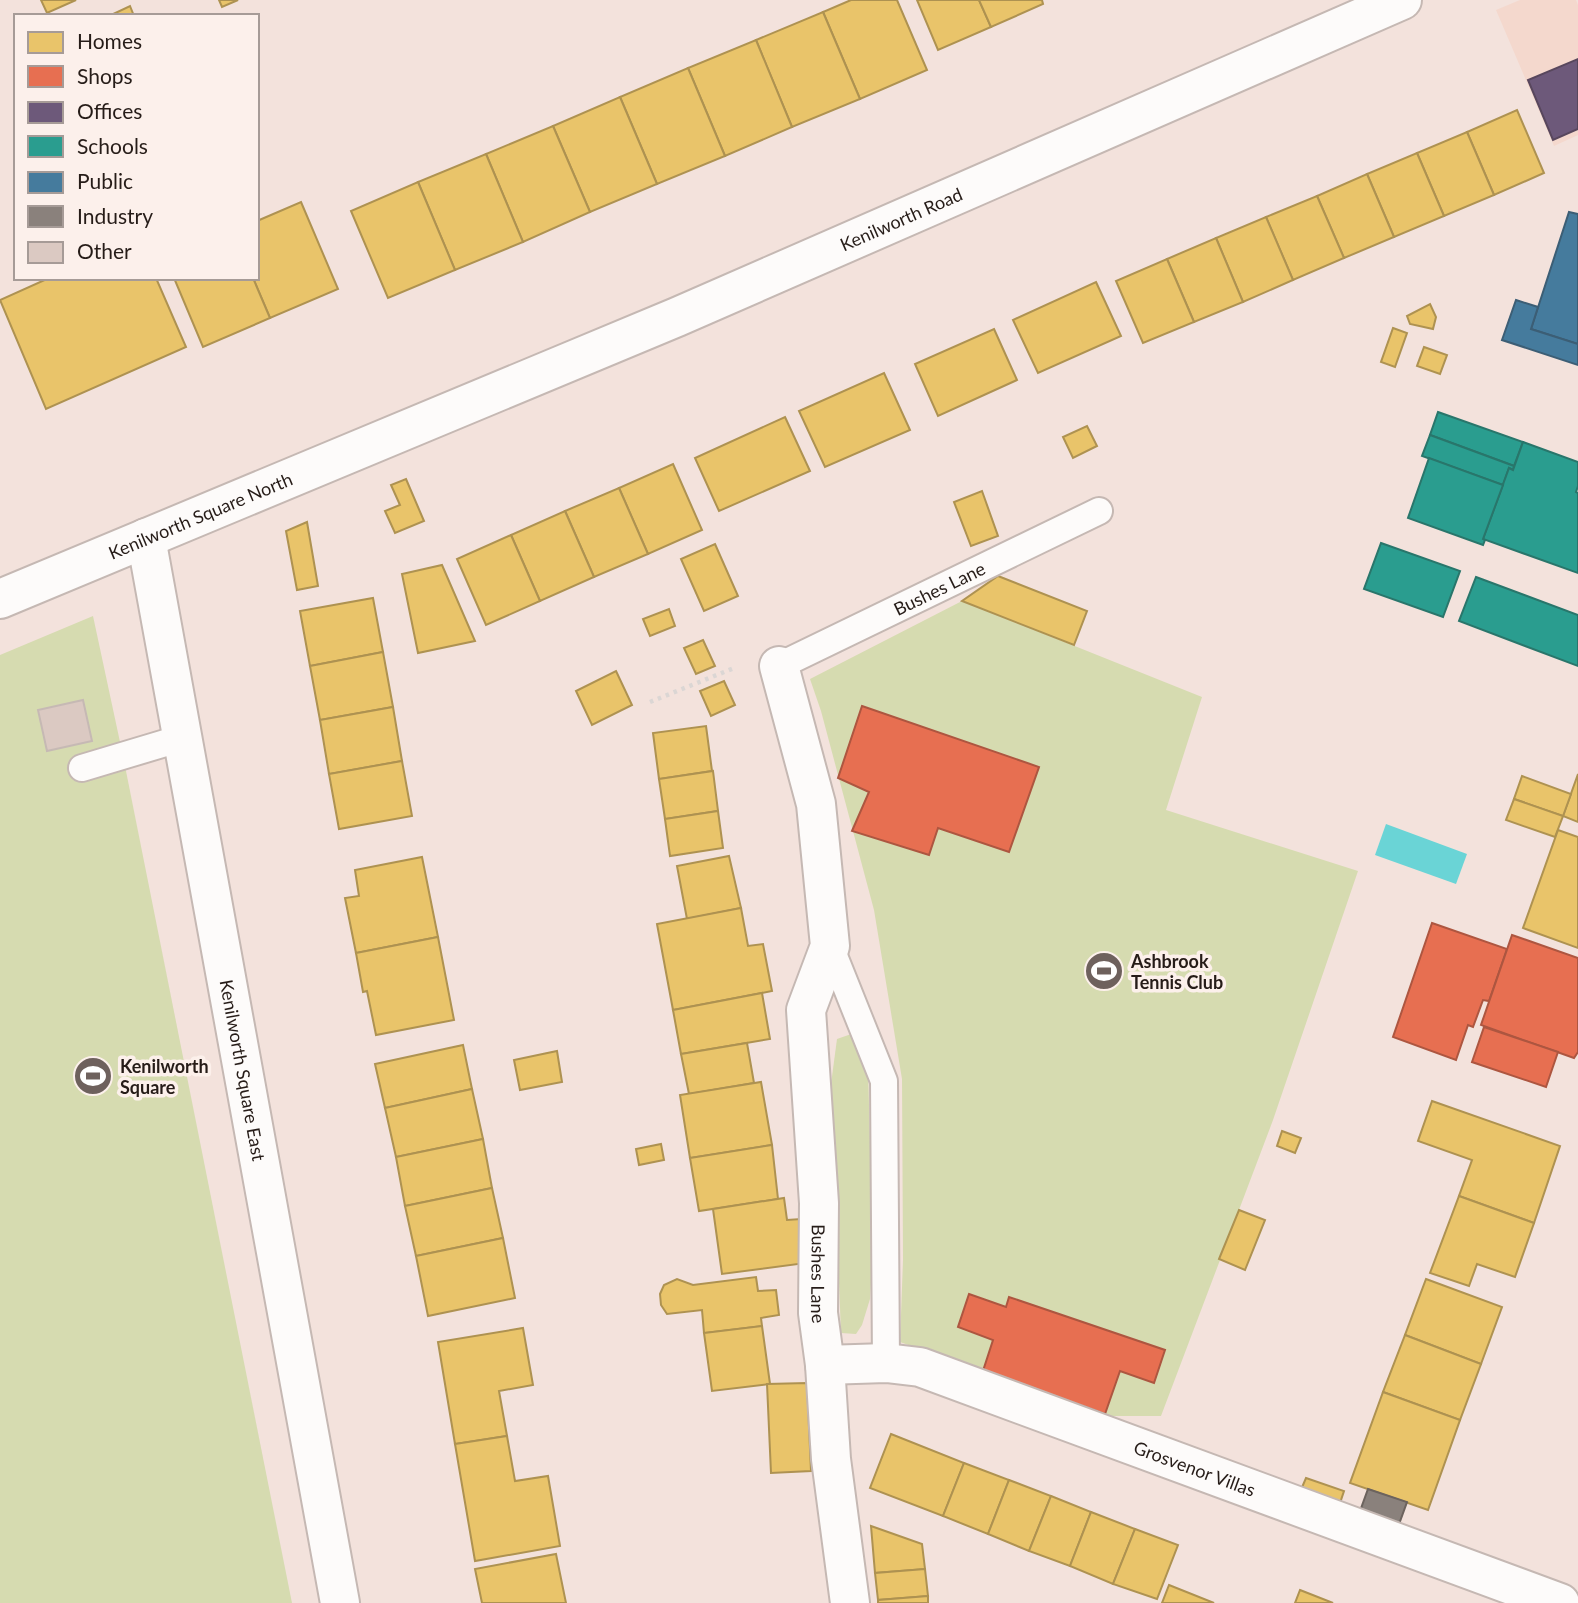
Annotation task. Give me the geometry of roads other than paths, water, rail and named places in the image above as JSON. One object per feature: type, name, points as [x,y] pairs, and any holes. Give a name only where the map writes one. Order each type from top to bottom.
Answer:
[{"type":"street","name":"Kenilworth Road","points":[[399,434],[677,317],[1402,0]]},
{"type":"street","name":"Kenilworth Square North","points":[[0,599],[399,434]]},
{"type":"street","name":"Kenilworth Square East","points":[[145,538],[340,1603]]},
{"type":"street","name":"Bushes Lane","points":[[779,666],[816,804],[830,946],[806,1010],[819,1203],[818,1313],[825,1364],[831,1460],[850,1603]]},
{"type":"street","name":"Grosvenor Villas","points":[[825,1364],[886,1363],[920,1367],[1560,1603]]},
{"type":"lane","name":"Bushes Lane","points":[[779,666],[1099,511]]},
{"type":"lane","points":[[82,768],[182,738]]},
{"type":"lane","name":"Bushes Lane","points":[[830,946],[884,1081],[886,1363]]},
{"type":"water","points":[[1386,824],[1467,854],[1456,884],[1375,855]]},
{"type":"place","name":"Ashbrook Tennis Club","points":[[1104,971]]},
{"type":"place","name":"Kenilworth Square","points":[[93,1076]]}]
